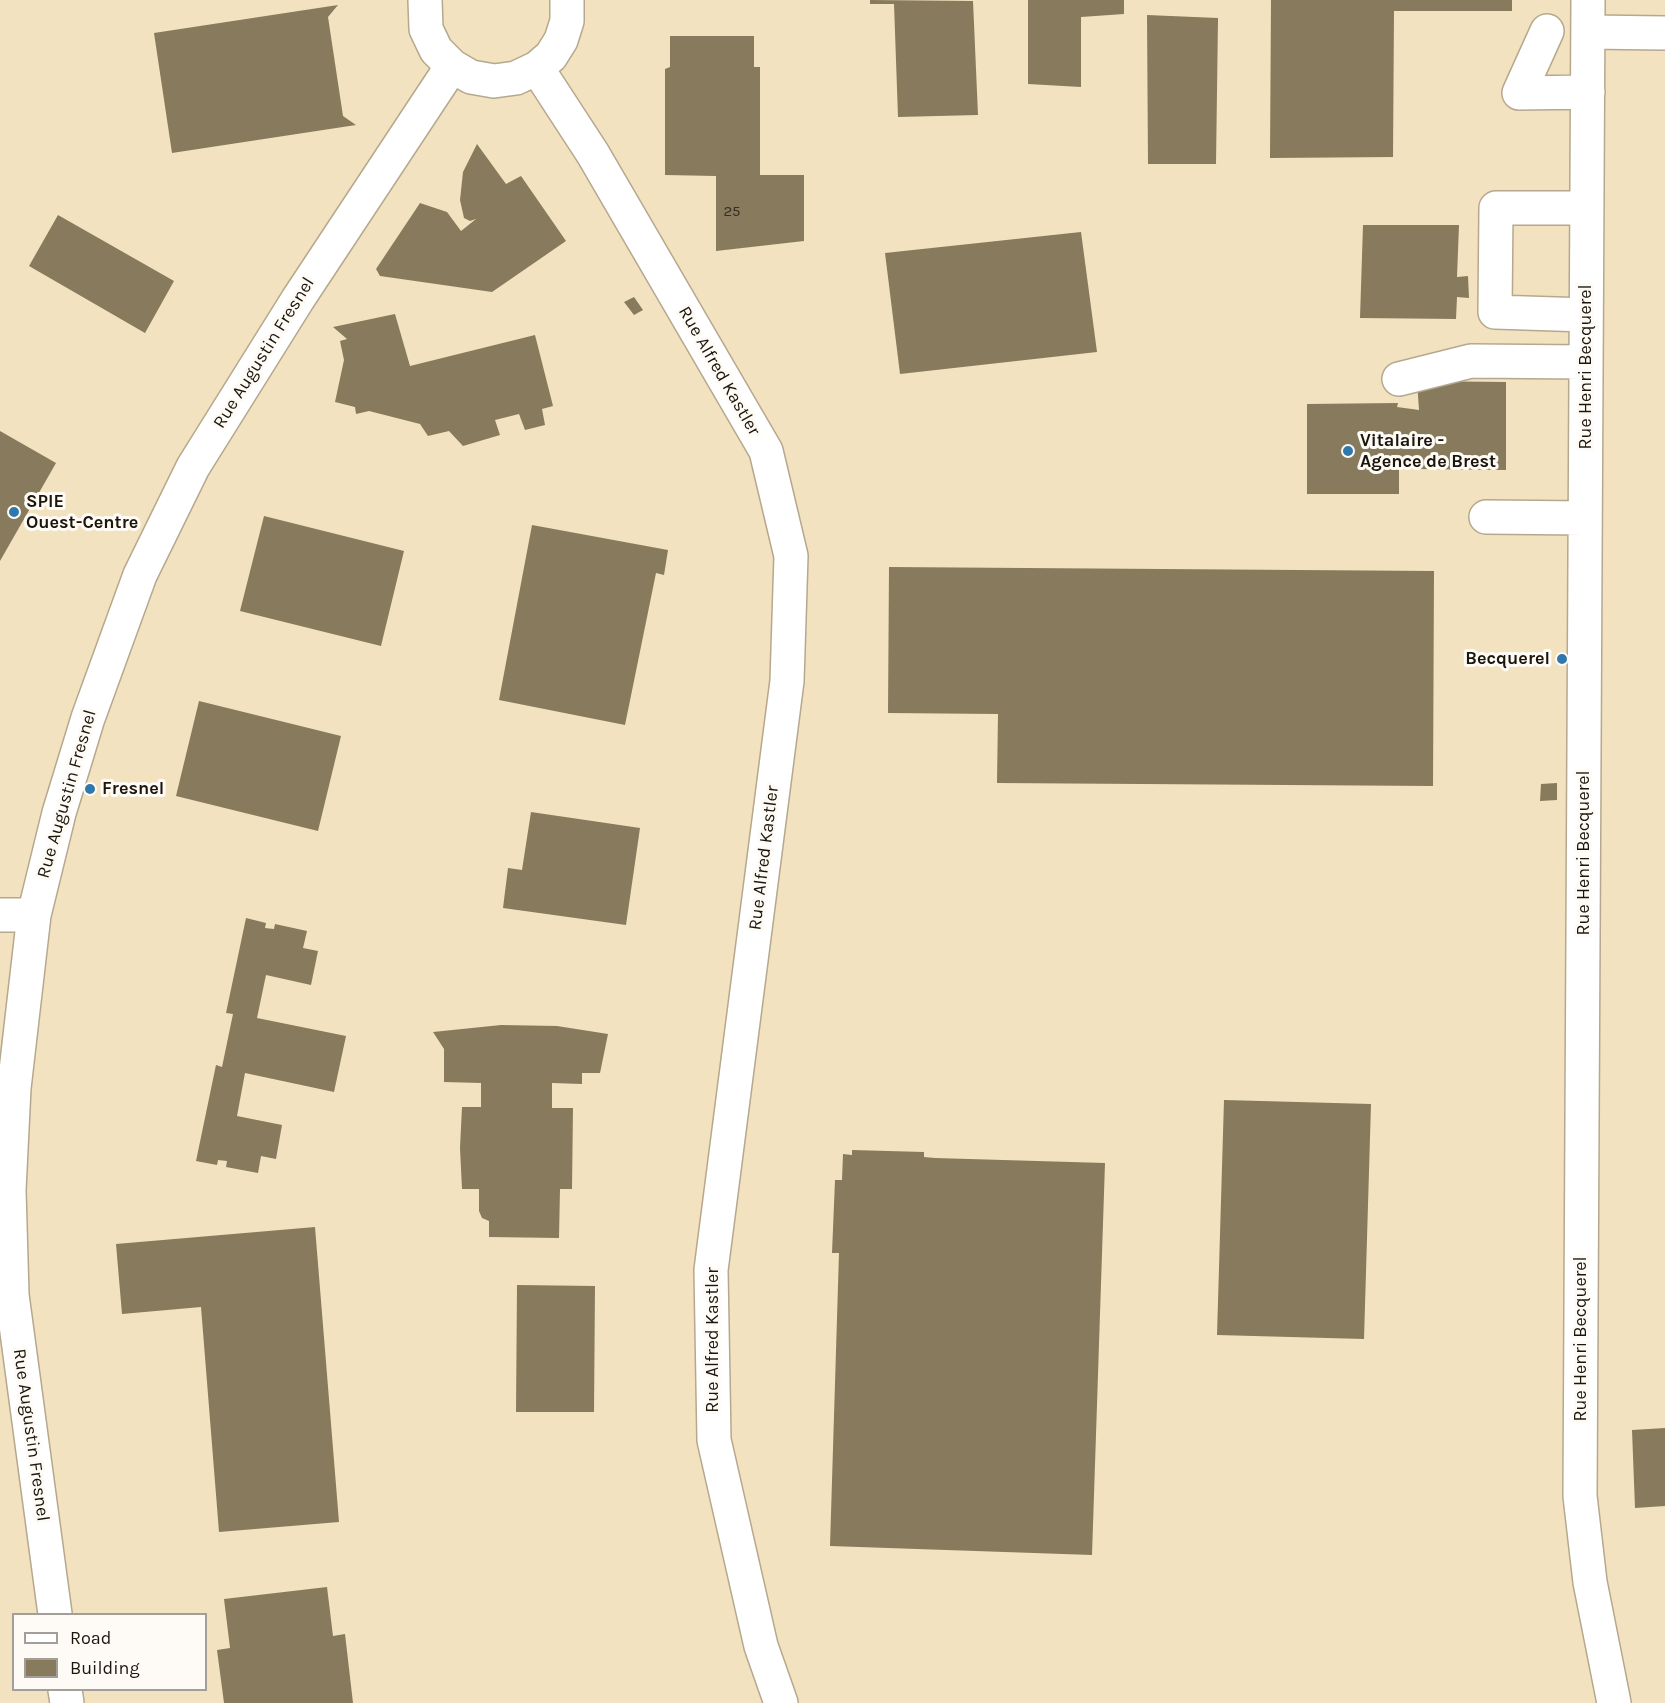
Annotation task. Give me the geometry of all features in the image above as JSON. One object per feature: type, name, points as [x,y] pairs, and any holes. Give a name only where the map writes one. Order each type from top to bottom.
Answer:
[{"type":"street","points":[[425,0],[426,29],[436,50],[452,66],[471,77],[494,81],[516,78],[537,68],[551,56],[561,40],[572,1]]},
{"type":"street","name":"Rue Henri Becquerel","points":[[1588,0],[1580,1496],[1590,1582],[1614,1703]]},
{"type":"street","points":[[1547,31],[1519,93],[1588,92]]},
{"type":"street","points":[[1588,32],[1665,33]]},
{"type":"street","name":"Rue Augustin Fresnel","points":[[55,1613],[12,1295],[9,1190],[14,1088],[34,915],[59,813],[88,718],[140,575],[193,467],[298,299],[452,66]]},
{"type":"street","name":"Rue Alfred Kastler","points":[[537,68],[593,154],[766,451],[790,556],[787,681],[711,1270],[714,1440],[761,1646],[781,1703]]},
{"type":"street","points":[[1586,315],[1495,312],[1496,208],[1587,208]]},
{"type":"street","points":[[1399,379],[1471,361],[1586,362]]},
{"type":"street","points":[[1486,517],[1585,518]]},
{"type":"street","points":[[0,915],[34,915]]},
{"type":"shaded area","points":[[0,0],[1665,0],[1665,1703],[0,1703]]},
{"type":"building","points":[[870,0],[973,1],[978,115],[898,117],[894,4],[870,4]]},
{"type":"building","points":[[1028,0],[1124,0],[1124,14],[1081,17],[1081,87],[1028,84]]},
{"type":"building","points":[[1271,0],[1512,0],[1512,11],[1394,11],[1393,157],[1270,158]]},
{"type":"building","points":[[338,5],[328,17],[343,116],[356,125],[172,153],[154,33]]},
{"type":"building","points":[[1147,15],[1218,18],[1216,164],[1148,164]]},
{"type":"building","points":[[670,36],[754,36],[754,67],[760,67],[760,175],[804,175],[804,241],[716,251],[716,176],[665,175],[665,69],[670,67]]},
{"type":"building","points":[[477,144],[506,184],[521,176],[566,241],[492,292],[380,276],[376,269],[420,203],[447,212],[461,231],[476,219],[470,221],[464,218],[460,200],[463,172]]},
{"type":"building","points":[[58,215],[174,281],[145,333],[29,266]]},
{"type":"building","points":[[1363,225],[1459,225],[1457,277],[1468,276],[1469,298],[1457,297],[1456,319],[1360,318]]},
{"type":"building","points":[[1081,232],[1097,352],[900,374],[885,253]]},
{"type":"building","points":[[634,297],[643,310],[634,315],[624,302]]},
{"type":"building","points":[[395,314],[410,366],[535,335],[553,406],[542,409],[545,425],[525,430],[519,414],[495,420],[500,435],[463,446],[449,431],[428,436],[420,424],[369,411],[356,414],[355,407],[335,402],[344,360],[340,341],[347,339],[333,327]]},
{"type":"building","points":[[1417,381],[1506,382],[1506,470],[1415,469],[1415,463],[1399,463],[1399,494],[1307,494],[1307,404],[1398,403],[1397,407],[1419,410]]},
{"type":"building","name":"SPIE Ouest-Centre","points":[[0,431],[56,463],[0,561]]},
{"type":"building","points":[[264,516],[404,551],[381,646],[240,611]]},
{"type":"building","points":[[532,525],[668,550],[664,575],[656,573],[625,725],[499,700]]},
{"type":"building","points":[[889,567],[1434,571],[1433,786],[997,783],[998,714],[888,713]]},
{"type":"building","points":[[199,701],[341,736],[318,831],[176,796]]},
{"type":"building","points":[[1557,783],[1557,800],[1540,801],[1541,784]]},
{"type":"building","points":[[531,812],[640,828],[626,925],[503,908],[508,868],[522,870]]},
{"type":"building","points":[[246,918],[266,923],[265,928],[274,929],[275,924],[307,931],[303,948],[318,951],[311,985],[266,975],[257,1018],[346,1036],[334,1092],[245,1073],[237,1116],[282,1125],[276,1159],[261,1156],[258,1173],[226,1167],[227,1161],[218,1160],[217,1165],[196,1161],[216,1065],[222,1067],[233,1014],[226,1013]]},
{"type":"building","points":[[501,1025],[557,1026],[608,1034],[600,1073],[582,1073],[582,1084],[552,1083],[552,1108],[573,1108],[572,1189],[560,1189],[559,1238],[489,1237],[489,1221],[482,1218],[479,1211],[479,1189],[462,1189],[460,1148],[462,1107],[481,1107],[481,1083],[444,1082],[444,1049],[433,1032]]},
{"type":"building","points":[[1224,1100],[1371,1104],[1364,1339],[1217,1335]]},
{"type":"building","points":[[852,1150],[924,1152],[924,1157],[935,1158],[1105,1163],[1092,1555],[830,1546],[839,1253],[832,1253],[835,1180],[842,1180],[843,1154],[852,1155]]},
{"type":"building","points":[[315,1227],[339,1522],[219,1532],[201,1307],[122,1314],[116,1244]]},
{"type":"building","points":[[517,1285],[595,1286],[594,1412],[516,1412]]},
{"type":"building","points":[[1665,1428],[1665,1506],[1635,1508],[1632,1430]]},
{"type":"building","points":[[327,1587],[333,1636],[345,1634],[353,1703],[224,1703],[217,1650],[230,1648],[224,1599]]},
{"type":"place","name":"Vitalaire - Agence de Brest","points":[[1348,451]]},
{"type":"place","name":"SPIE Ouest-Centre","points":[[14,512]]},
{"type":"place","name":"Becquerel","points":[[1562,659]]},
{"type":"place","name":"Fresnel","points":[[90,789]]}]
